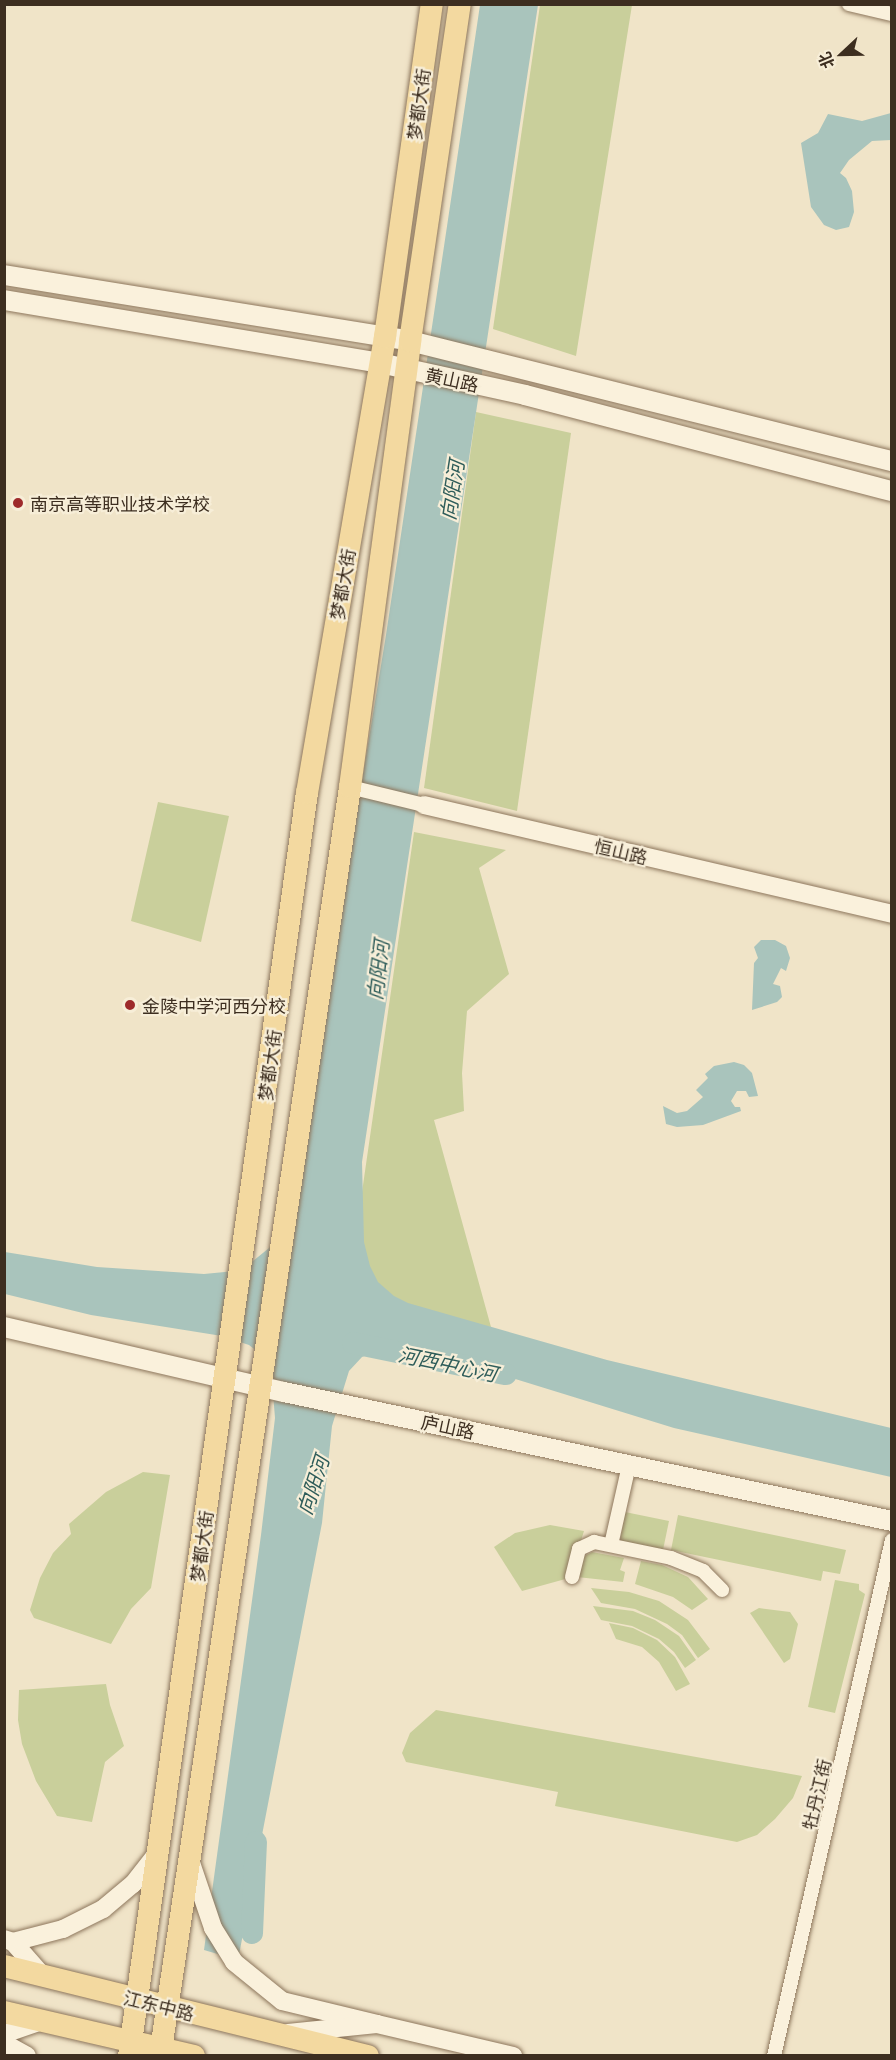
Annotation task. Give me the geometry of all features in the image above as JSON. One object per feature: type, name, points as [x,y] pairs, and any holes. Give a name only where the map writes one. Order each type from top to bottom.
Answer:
[{"type":"main road","name":"梦都大街","points":[[129,2049],[159,1851],[307,793],[385,337],[432,4]]},
{"type":"main road","name":"梦都大街","points":[[160,2052],[350,787],[410,341],[460,4]]},
{"type":"main road","name":"黄山路","points":[[4,275],[410,341],[486,358],[891,461]]},
{"type":"main road","name":"黄山路","points":[[4,300],[380,363],[483,385],[891,491]]},
{"type":"main road","name":"庐山路","points":[[4,1327],[226,1369],[262,1378],[284,1392],[891,1521]]},
{"type":"main road","name":"江东中路","points":[[4,1966],[168,2008],[368,2055]]},
{"type":"main road","points":[[4,2012],[42,2021],[129,2049],[194,2055]]},
{"type":"street","points":[[849,4],[891,14]]},
{"type":"street","name":"恒山路","points":[[350,787],[392,799],[891,914]]},
{"type":"street","points":[[611,1545],[629,1465]]},
{"type":"street","name":"牡丹江街","points":[[774,2055],[891,1540]]},
{"type":"street","points":[[572,1577],[579,1549],[594,1542],[671,1558],[703,1572],[722,1590]]},
{"type":"street","points":[[9,1940],[63,1929],[103,1909],[133,1884],[159,1851]]},
{"type":"street","points":[[190,1860],[213,1928],[234,1962],[282,2001],[377,2024]]},
{"type":"street","points":[[9,1940],[42,1975]]},
{"type":"street","points":[[4,2034],[42,2021]]},
{"type":"street","name":"江东中路","points":[[276,2034],[377,2024],[513,2055]]},
{"type":"street","points":[[4,2043],[27,2055]]},
{"type":"green space","points":[[540,5],[632,5],[576,356],[493,329]]},
{"type":"green space","points":[[476,412],[571,433],[517,811],[424,788]]},
{"type":"green space","points":[[158,802],[229,816],[201,942],[131,921]]},
{"type":"green space","points":[[414,832],[506,850],[479,868],[509,974],[467,1011],[462,1073],[464,1111],[434,1120],[491,1327],[372,1314],[349,1282]]},
{"type":"green space","points":[[143,1472],[170,1475],[151,1588],[131,1609],[111,1644],[34,1618],[30,1610],[40,1578],[53,1553],[71,1534],[69,1524],[106,1492]]},
{"type":"green space","points":[[625,1512],[669,1521],[663,1550],[620,1541]]},
{"type":"green space","points":[[678,1515],[846,1550],[840,1574],[823,1571],[821,1581],[671,1550]]},
{"type":"green space","points":[[550,1525],[584,1531],[569,1578],[522,1591],[494,1547],[515,1533]]},
{"type":"green space","points":[[592,1552],[624,1558],[620,1570],[625,1572],[623,1582],[577,1577],[583,1557]]},
{"type":"green space","points":[[641,1561],[662,1565],[688,1577],[708,1599],[692,1610],[673,1597],[635,1584]]},
{"type":"green space","points":[[835,1580],[859,1584],[859,1590],[865,1594],[835,1713],[808,1707]]},
{"type":"green space","points":[[591,1588],[629,1592],[659,1601],[688,1620],[710,1649],[698,1658],[682,1635],[667,1624],[635,1609],[601,1603]]},
{"type":"green space","points":[[593,1606],[633,1611],[655,1620],[679,1636],[696,1660],[685,1668],[674,1652],[659,1639],[632,1626],[601,1620]]},
{"type":"green space","points":[[759,1608],[790,1612],[798,1624],[790,1659],[784,1663],[750,1613]]},
{"type":"green space","points":[[609,1623],[633,1628],[657,1640],[675,1657],[690,1684],[676,1691],[659,1662],[642,1647],[616,1639]]},
{"type":"green space","points":[[106,1684],[110,1705],[124,1746],[105,1762],[92,1822],[57,1816],[36,1781],[22,1744],[18,1720],[19,1690]]},
{"type":"green space","points":[[436,1710],[802,1776],[793,1798],[775,1819],[757,1835],[737,1842],[555,1806],[558,1792],[406,1762],[402,1753],[410,1733]]},
{"type":"water","points":[[480,5],[538,5],[362,1162],[364,1242],[370,1266],[378,1282],[394,1296],[408,1303],[607,1360],[891,1428],[891,1477],[674,1428],[415,1348],[387,1347],[362,1357],[349,1371],[332,1426],[322,1523],[238,1960],[204,1950],[275,1418],[271,1369],[268,1360],[249,1345],[222,1336],[91,1315],[5,1294],[5,1252],[97,1267],[204,1274],[235,1271],[248,1265],[269,1248],[291,1210],[386,635]]},
{"type":"water","points":[[891,113],[891,140],[872,141],[849,160],[840,173],[846,178],[852,191],[854,212],[849,227],[836,230],[824,225],[811,207],[801,143],[818,133],[828,114],[862,121]]},
{"type":"water","points":[[761,940],[775,940],[786,946],[790,958],[786,971],[781,968],[773,984],[780,986],[782,997],[777,1002],[752,1010],[754,963],[758,958],[754,947]]},
{"type":"water","points":[[734,1062],[744,1065],[752,1073],[758,1096],[749,1097],[746,1091],[737,1091],[731,1101],[735,1107],[740,1107],[741,1111],[703,1125],[677,1127],[666,1124],[663,1106],[677,1113],[687,1111],[703,1097],[696,1090],[708,1078],[705,1074],[714,1066]]},
{"type":"waterway","name":"河西中心河","points":[[353,1343],[506,1374]]},
{"type":"waterway","name":"向阳河","points":[[252,1933],[256,1842]]},
{"type":"place","name":"南京高等职业技术学校","points":[[18,503]]},
{"type":"place","name":"金陵中学河西分校","points":[[130,1005]]}]
